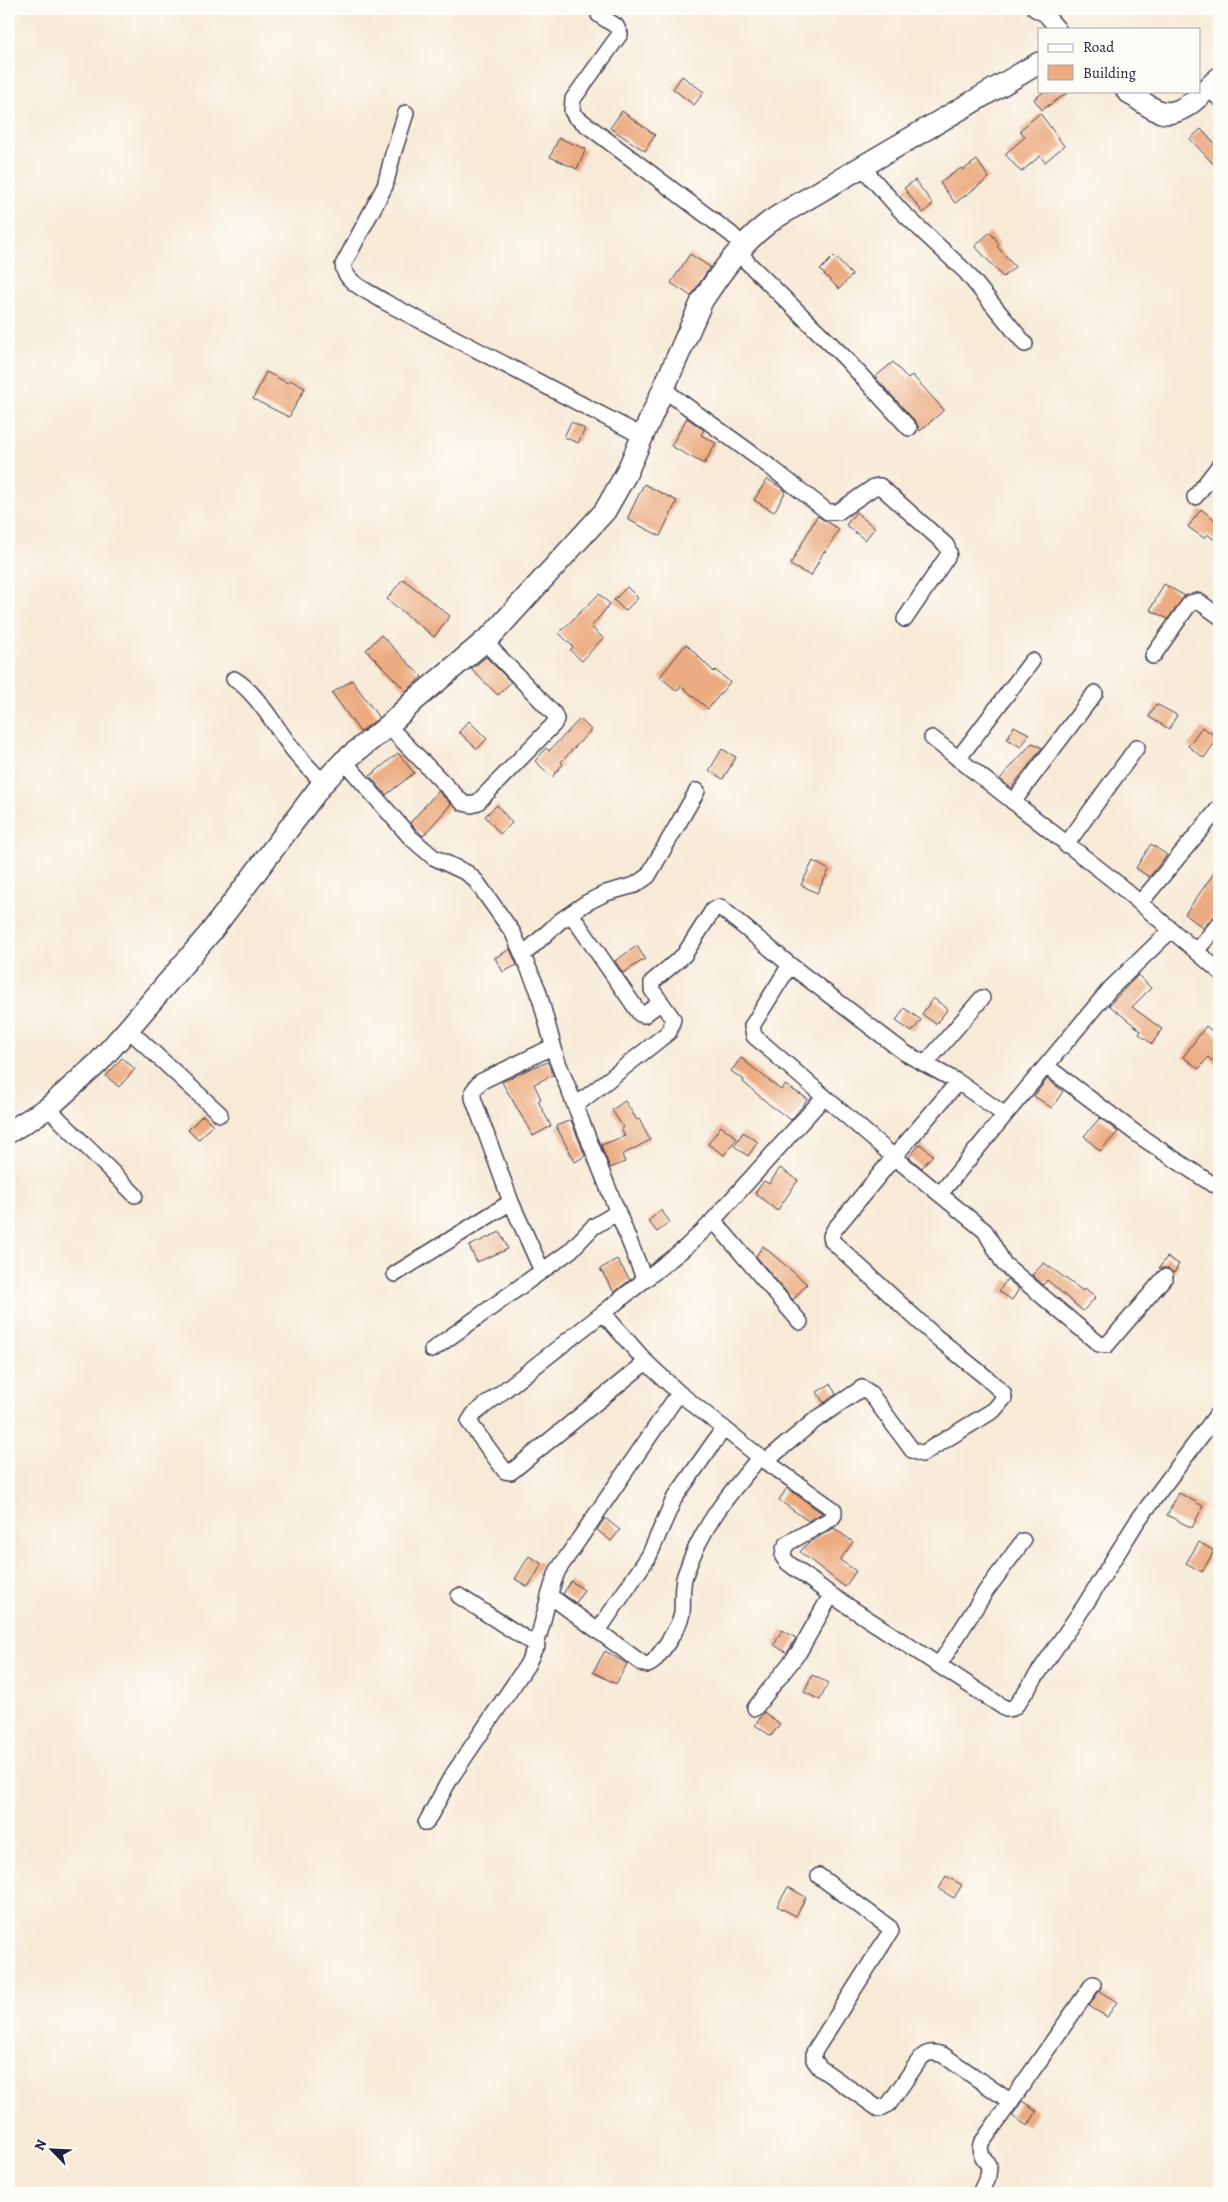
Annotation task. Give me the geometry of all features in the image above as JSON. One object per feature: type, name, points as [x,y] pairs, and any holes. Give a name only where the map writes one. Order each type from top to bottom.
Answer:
[{"type":"street","points":[[1035,9],[1045,14],[1057,28]]},
{"type":"street","points":[[599,15],[616,26],[620,34],[573,99],[572,111],[575,116],[731,234],[741,248],[746,261],[844,357],[909,428]]},
{"type":"street","points":[[9,1132],[48,1108],[98,1063],[210,933],[323,783],[344,761],[388,726],[415,700],[484,641],[605,511],[626,474],[702,301],[717,277],[741,248],[768,224],[1038,64]]},
{"type":"street","points":[[1129,92],[1155,109],[1162,112],[1172,112],[1184,108],[1215,88]]},
{"type":"street","points":[[406,113],[392,154],[385,186],[344,266],[344,271],[350,279],[386,302],[642,436]]},
{"type":"street","points":[[862,167],[901,211],[966,272],[1025,344]]},
{"type":"street","points":[[663,389],[769,466],[828,512],[838,512],[874,487],[880,486],[946,545],[949,552],[947,557],[905,619]]},
{"type":"street","points":[[1195,497],[1219,466]]},
{"type":"street","points":[[1153,656],[1190,603],[1198,601],[1219,616]]},
{"type":"street","points":[[388,726],[462,803],[472,805],[478,802],[554,724],[556,719],[554,714],[484,641]]},
{"type":"street","points":[[958,758],[1032,661]]},
{"type":"street","points":[[234,679],[242,683],[254,696],[294,751],[323,783]]},
{"type":"street","points":[[1013,802],[1095,693]]},
{"type":"street","points":[[932,738],[1140,903],[1219,971]]},
{"type":"street","points":[[1066,844],[1137,747]]},
{"type":"street","points":[[344,761],[412,838],[433,857],[467,873],[476,881],[513,933],[538,990],[552,1046],[644,1278]]},
{"type":"street","points":[[523,955],[571,914],[606,893],[642,882],[648,876],[697,791]]},
{"type":"street","points":[[1140,903],[1219,808]]},
{"type":"street","points":[[575,1106],[669,1032],[673,1019],[652,990],[652,982],[684,955],[716,908],[723,909],[790,965],[905,1053],[958,1082],[1004,1115]]},
{"type":"street","points":[[571,914],[640,1014],[644,1015],[661,1002]]},
{"type":"street","points":[[1196,951],[1219,924]]},
{"type":"street","points":[[940,1194],[1004,1115],[1117,982],[1171,930]]},
{"type":"street","points":[[790,965],[752,1026],[752,1030],[758,1040],[894,1157],[985,1231],[1004,1264],[1099,1344],[1107,1345],[1165,1277]]},
{"type":"street","points":[[926,1063],[982,998]]},
{"type":"street","points":[[128,1029],[220,1114]]},
{"type":"street","points":[[542,1271],[511,1202],[473,1098],[473,1091],[480,1082],[552,1046]]},
{"type":"street","points":[[1046,1066],[1141,1137],[1212,1184],[1219,1185]]},
{"type":"street","points":[[550,1595],[644,1664],[648,1665],[653,1662],[677,1626],[682,1615],[684,1578],[710,1522],[722,1502],[763,1459],[862,1388],[870,1393],[912,1450],[922,1454],[994,1410],[1004,1398],[988,1379],[935,1336],[832,1241],[831,1236],[894,1157],[958,1082]]},
{"type":"street","points":[[646,1362],[511,1472],[505,1471],[471,1425],[471,1417],[644,1278],[686,1247],[713,1220],[824,1097]]},
{"type":"street","points":[[48,1108],[135,1195]]},
{"type":"street","points":[[396,1274],[511,1202]]},
{"type":"street","points":[[432,1350],[570,1252],[593,1227],[618,1212]]},
{"type":"street","points":[[713,1220],[800,1322]]},
{"type":"street","points":[[603,1312],[646,1362],[679,1393],[763,1459],[834,1510],[834,1515],[831,1519],[788,1543],[784,1549],[783,1557],[788,1563],[831,1595],[1006,1709],[1014,1708],[1085,1604],[1138,1520],[1219,1412]]},
{"type":"street","points":[[426,1822],[450,1779],[527,1665],[537,1646],[558,1570],[679,1393]]},
{"type":"street","points":[[598,1631],[649,1556],[674,1499],[724,1428]]},
{"type":"street","points":[[939,1665],[986,1591],[1024,1541]]},
{"type":"street","points":[[755,1708],[802,1646],[831,1595]]},
{"type":"street","points":[[458,1596],[537,1646]]},
{"type":"street","points":[[820,1876],[890,1928],[891,1931],[814,2052],[814,2060],[820,2068],[879,2109],[889,2104],[920,2059],[925,2054],[932,2052],[943,2055],[1010,2102]]},
{"type":"street","points":[[980,2193],[988,2176],[989,2167],[982,2156],[981,2144],[1093,1984]]},
{"type":"building","points":[[682,76],[704,92],[694,105],[673,89]]},
{"type":"building","points":[[1044,92],[1069,92],[1042,110],[1034,99]]},
{"type":"building","points":[[622,111],[655,135],[645,151],[610,128]]},
{"type":"building","points":[[1040,113],[1064,146],[1045,162],[1040,156],[1021,172],[1005,154],[1025,137],[1020,130]]},
{"type":"building","points":[[1201,129],[1219,148],[1219,170],[1190,139]]},
{"type":"building","points":[[559,138],[586,149],[577,169],[550,157]]},
{"type":"building","points":[[977,160],[989,178],[955,203],[940,183],[961,168],[963,170]]},
{"type":"building","points":[[915,180],[933,204],[923,213],[904,188]]},
{"type":"building","points":[[990,232],[999,244],[997,246],[1015,267],[1003,277],[975,246]]},
{"type":"building","points":[[690,254],[710,267],[691,296],[671,283]]},
{"type":"building","points":[[834,256],[852,275],[839,289],[820,270]]},
{"type":"building","points":[[893,362],[908,379],[912,375],[944,410],[920,431],[916,422],[875,377]]},
{"type":"building","points":[[266,372],[288,383],[290,380],[305,388],[289,417],[253,399]]},
{"type":"building","points":[[687,418],[704,430],[701,435],[716,443],[704,464],[671,446]]},
{"type":"building","points":[[571,422],[585,429],[578,443],[564,437]]},
{"type":"building","points":[[767,479],[786,491],[774,512],[754,500]]},
{"type":"building","points":[[644,484],[677,501],[660,536],[627,519]]},
{"type":"building","points":[[1201,509],[1219,523],[1219,543],[1207,534],[1204,538],[1188,527]]},
{"type":"building","points":[[856,512],[875,528],[865,540],[846,525]]},
{"type":"building","points":[[817,516],[839,529],[826,552],[824,551],[811,576],[790,565]]},
{"type":"building","points":[[403,579],[450,616],[434,637],[387,599]]},
{"type":"building","points":[[1164,584],[1185,596],[1168,619],[1150,610]]},
{"type":"building","points":[[627,587],[638,598],[625,611],[614,600]]},
{"type":"building","points":[[599,594],[610,604],[591,627],[603,638],[582,661],[570,650],[573,647],[559,633]]},
{"type":"building","points":[[381,635],[422,677],[406,691],[366,650]]},
{"type":"building","points":[[686,644],[714,672],[715,670],[730,682],[708,709],[681,686],[677,691],[660,677]]},
{"type":"building","points":[[486,657],[511,682],[498,695],[471,669]]},
{"type":"building","points":[[352,680],[379,718],[360,732],[332,693]]},
{"type":"building","points":[[1156,704],[1177,715],[1169,729],[1149,717]]},
{"type":"building","points":[[580,719],[591,730],[561,762],[563,764],[552,777],[535,761],[546,748],[549,751]]},
{"type":"building","points":[[469,721],[487,739],[477,749],[459,732]]},
{"type":"building","points":[[1014,726],[1029,734],[1021,747],[1007,739]]},
{"type":"building","points":[[1202,727],[1218,738],[1204,758],[1188,746]]},
{"type":"building","points":[[1032,743],[1042,748],[1011,788],[1000,779]]},
{"type":"building","points":[[722,749],[736,757],[723,779],[709,771]]},
{"type":"building","points":[[398,753],[414,773],[386,795],[370,776]]},
{"type":"building","points":[[438,791],[451,804],[423,836],[410,823]]},
{"type":"building","points":[[497,805],[512,823],[500,834],[485,816]]},
{"type":"building","points":[[1151,844],[1167,855],[1149,877],[1136,868]]},
{"type":"building","points":[[813,861],[829,870],[817,893],[801,885]]},
{"type":"building","points":[[1219,866],[1219,915],[1212,918],[1203,928],[1185,914]]},
{"type":"building","points":[[637,946],[645,959],[623,973],[615,961]]},
{"type":"building","points":[[510,949],[517,965],[503,972],[495,958]]},
{"type":"building","points":[[1138,975],[1151,988],[1132,1007],[1162,1029],[1152,1044],[1139,1034],[1141,1031],[1109,1005]]},
{"type":"building","points":[[933,998],[948,1009],[936,1024],[922,1014]]},
{"type":"building","points":[[904,1008],[921,1020],[912,1032],[896,1021]]},
{"type":"building","points":[[1206,1026],[1219,1037],[1219,1066],[1208,1057],[1199,1069],[1183,1057]]},
{"type":"building","points":[[122,1058],[135,1069],[119,1087],[106,1076]]},
{"type":"building","points":[[741,1058],[781,1090],[785,1085],[808,1099],[791,1120],[770,1105],[743,1082],[744,1080],[731,1071]]},
{"type":"building","points":[[548,1062],[553,1075],[534,1084],[541,1099],[538,1101],[551,1126],[533,1136],[502,1082]]},
{"type":"building","points":[[1047,1079],[1063,1091],[1052,1108],[1034,1096]]},
{"type":"building","points":[[625,1101],[637,1120],[639,1119],[650,1140],[622,1155],[625,1162],[610,1168],[601,1145],[625,1136],[621,1129],[623,1127],[612,1110]]},
{"type":"building","points":[[203,1115],[213,1125],[198,1140],[188,1130]]},
{"type":"building","points":[[1100,1118],[1118,1132],[1100,1151],[1084,1136]]},
{"type":"building","points":[[571,1120],[585,1156],[575,1162],[556,1126]]},
{"type":"building","points":[[721,1126],[737,1138],[724,1155],[708,1144]]},
{"type":"building","points":[[743,1132],[758,1142],[748,1156],[734,1146]]},
{"type":"building","points":[[920,1144],[933,1155],[922,1168],[909,1157]]},
{"type":"building","points":[[780,1168],[798,1180],[777,1211],[755,1193],[764,1181],[769,1184]]},
{"type":"building","points":[[661,1210],[670,1222],[657,1232],[648,1221]]},
{"type":"building","points":[[500,1232],[508,1249],[477,1262],[469,1246]]},
{"type":"building","points":[[763,1246],[807,1284],[793,1300],[756,1256]]},
{"type":"building","points":[[1167,1257],[1179,1264],[1174,1273],[1167,1268],[1159,1268]]},
{"type":"building","points":[[617,1259],[630,1280],[614,1292],[600,1269]]},
{"type":"building","points":[[1044,1263],[1083,1291],[1085,1288],[1096,1297],[1083,1311],[1047,1280],[1043,1285],[1032,1275]]},
{"type":"building","points":[[1007,1279],[1019,1289],[1012,1300],[999,1291]]},
{"type":"building","points":[[830,1384],[836,1394],[824,1403],[817,1392]]},
{"type":"building","points":[[787,1488],[822,1513],[808,1521],[779,1500]]},
{"type":"building","points":[[1179,1493],[1203,1506],[1192,1528],[1167,1515]]},
{"type":"building","points":[[605,1518],[620,1530],[611,1541],[597,1530]]},
{"type":"building","points":[[834,1528],[853,1542],[840,1560],[856,1571],[845,1587],[800,1552],[808,1543]]},
{"type":"building","points":[[1199,1542],[1214,1551],[1202,1572],[1186,1563]]},
{"type":"building","points":[[529,1556],[542,1564],[528,1587],[515,1579]]},
{"type":"building","points":[[571,1581],[584,1590],[576,1603],[563,1594]]},
{"type":"building","points":[[782,1630],[796,1638],[787,1653],[774,1645]]},
{"type":"building","points":[[605,1651],[627,1664],[616,1684],[593,1672]]},
{"type":"building","points":[[812,1675],[828,1683],[820,1700],[804,1692]]},
{"type":"building","points":[[764,1712],[780,1724],[771,1736],[755,1725]]},
{"type":"building","points":[[946,1876],[962,1885],[954,1898],[939,1889]]},
{"type":"building","points":[[788,1887],[806,1897],[796,1916],[777,1906]]},
{"type":"building","points":[[1099,1991],[1117,2002],[1107,2017],[1089,2006]]},
{"type":"building","points":[[1022,2101],[1037,2111],[1028,2126],[1012,2116]]}]
